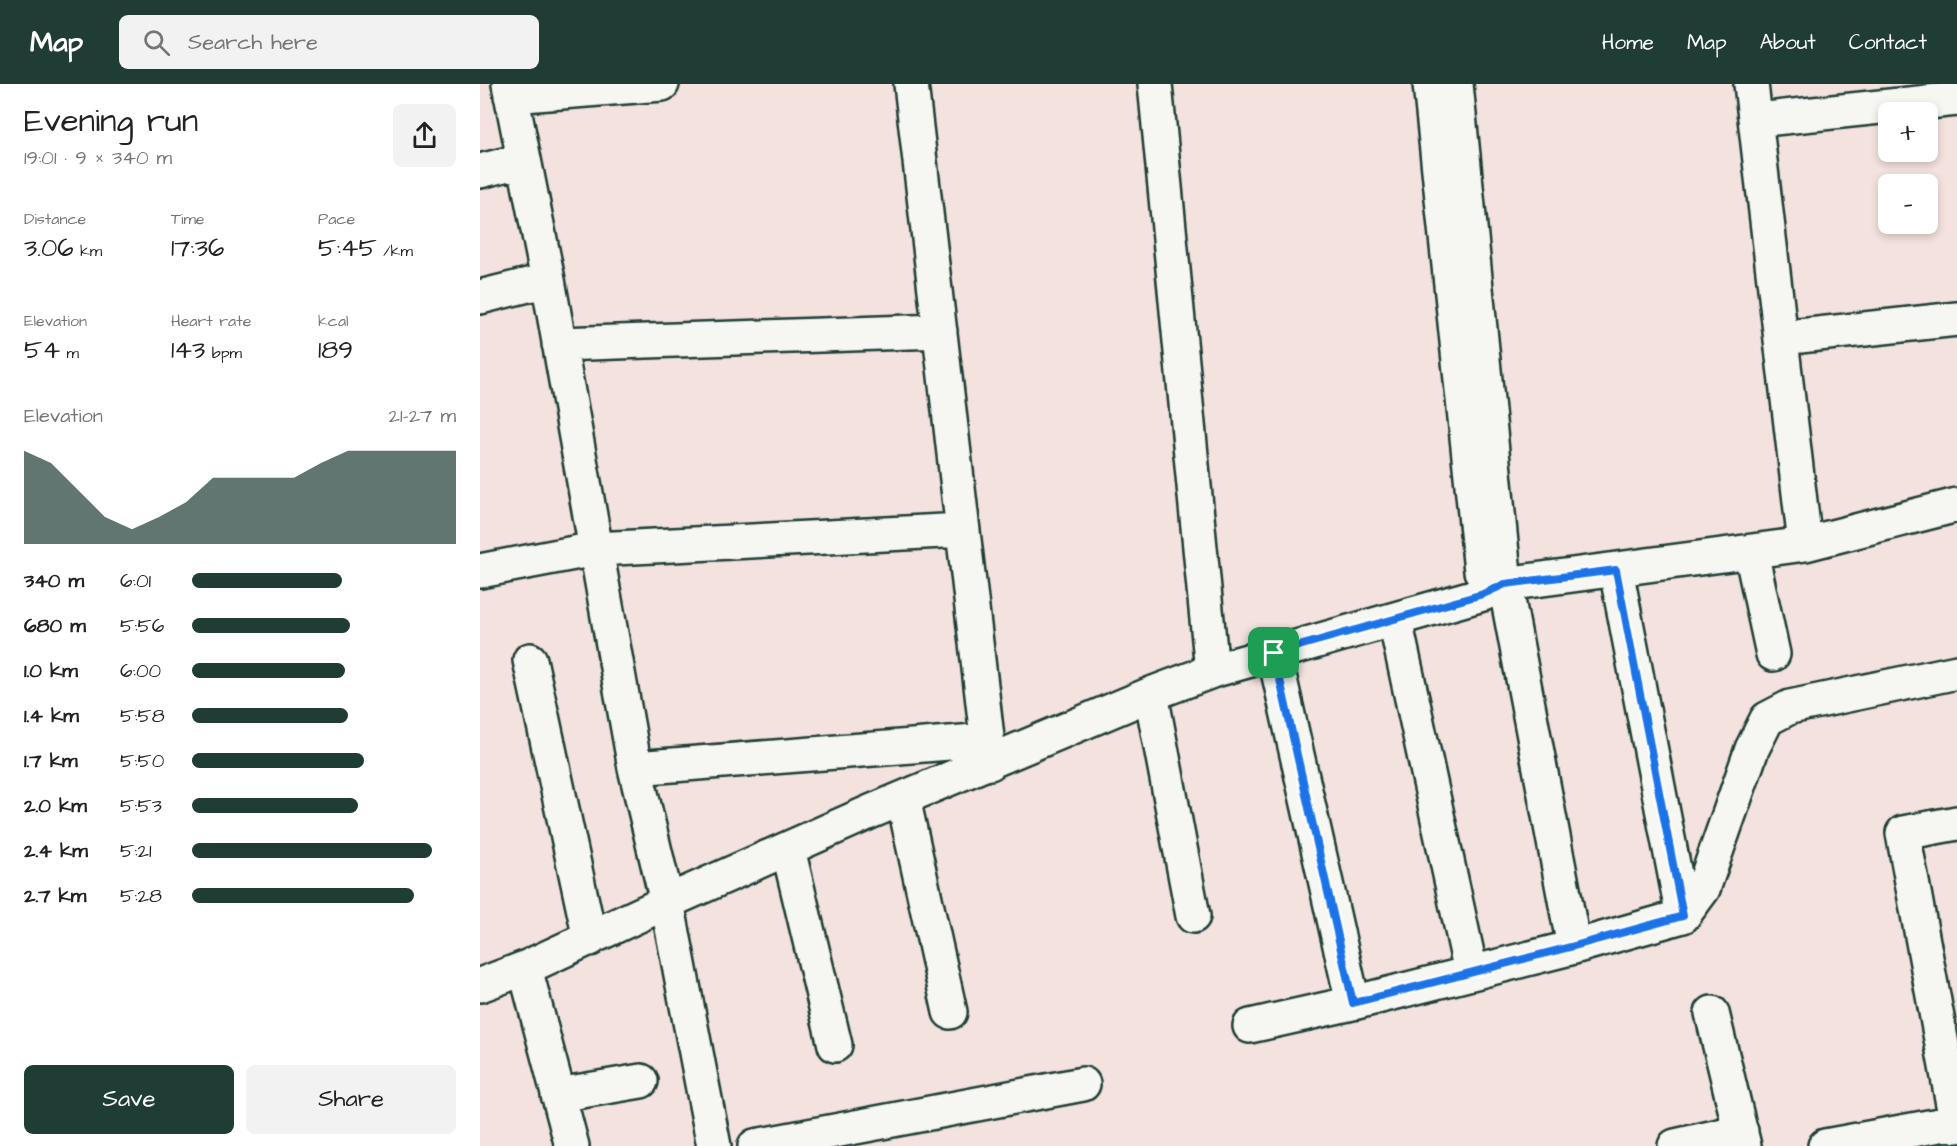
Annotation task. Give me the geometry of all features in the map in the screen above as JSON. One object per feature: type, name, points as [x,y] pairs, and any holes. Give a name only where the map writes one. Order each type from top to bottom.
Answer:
[{"type":"street","points":[[663,84],[510,90],[548,280],[635,768],[667,902],[714,1146]]},
{"type":"street","points":[[911,84],[989,751]]},
{"type":"street","points":[[1155,84],[1212,671]]},
{"type":"street","points":[[1430,84],[1494,589],[1574,946]]},
{"type":"street","points":[[1456,84],[1494,589]]},
{"type":"street","points":[[1751,84],[1805,544]]},
{"type":"street","points":[[1756,120],[1957,99]]},
{"type":"street","points":[[480,171],[524,160]]},
{"type":"street","points":[[480,297],[548,280]]},
{"type":"street","points":[[1781,338],[1957,319]]},
{"type":"street","points":[[559,344],[940,331]]},
{"type":"street","points":[[480,985],[525,968],[667,902],[903,798],[989,751],[1212,671],[1395,620],[1494,589],[1805,544],[1957,505]]},
{"type":"street","points":[[480,571],[595,549],[963,530]]},
{"type":"street","points":[[1751,552],[1773,654]]},
{"type":"street","points":[[1616,570],[1683,916]]},
{"type":"street","points":[[1395,620],[1471,972]]},
{"type":"street","points":[[1274,653],[1353,1003]]},
{"type":"street","points":[[530,660],[590,939]]},
{"type":"street","points":[[1250,1026],[1353,1003],[1683,916],[1702,889],[1752,749],[1767,719],[1790,707],[1957,672]]},
{"type":"street","points":[[1151,694],[1193,916]]},
{"type":"street","points":[[635,768],[989,751]]},
{"type":"street","points":[[903,798],[950,1012]]},
{"type":"street","points":[[1825,1146],[1957,1124],[1903,833],[1957,822]]},
{"type":"street","points":[[788,849],[835,1045]]},
{"type":"street","points":[[525,968],[572,1146]]},
{"type":"street","points":[[1675,1146],[1743,1138],[1712,1013]]},
{"type":"street","points":[[558,1095],[641,1082]]},
{"type":"street","points":[[755,1146],[1083,1084]]},
{"type":"route","points":[[1616,570],[1683,916],[1353,1003],[1274,653],[1483,594],[1505,584],[1616,570]]}]
